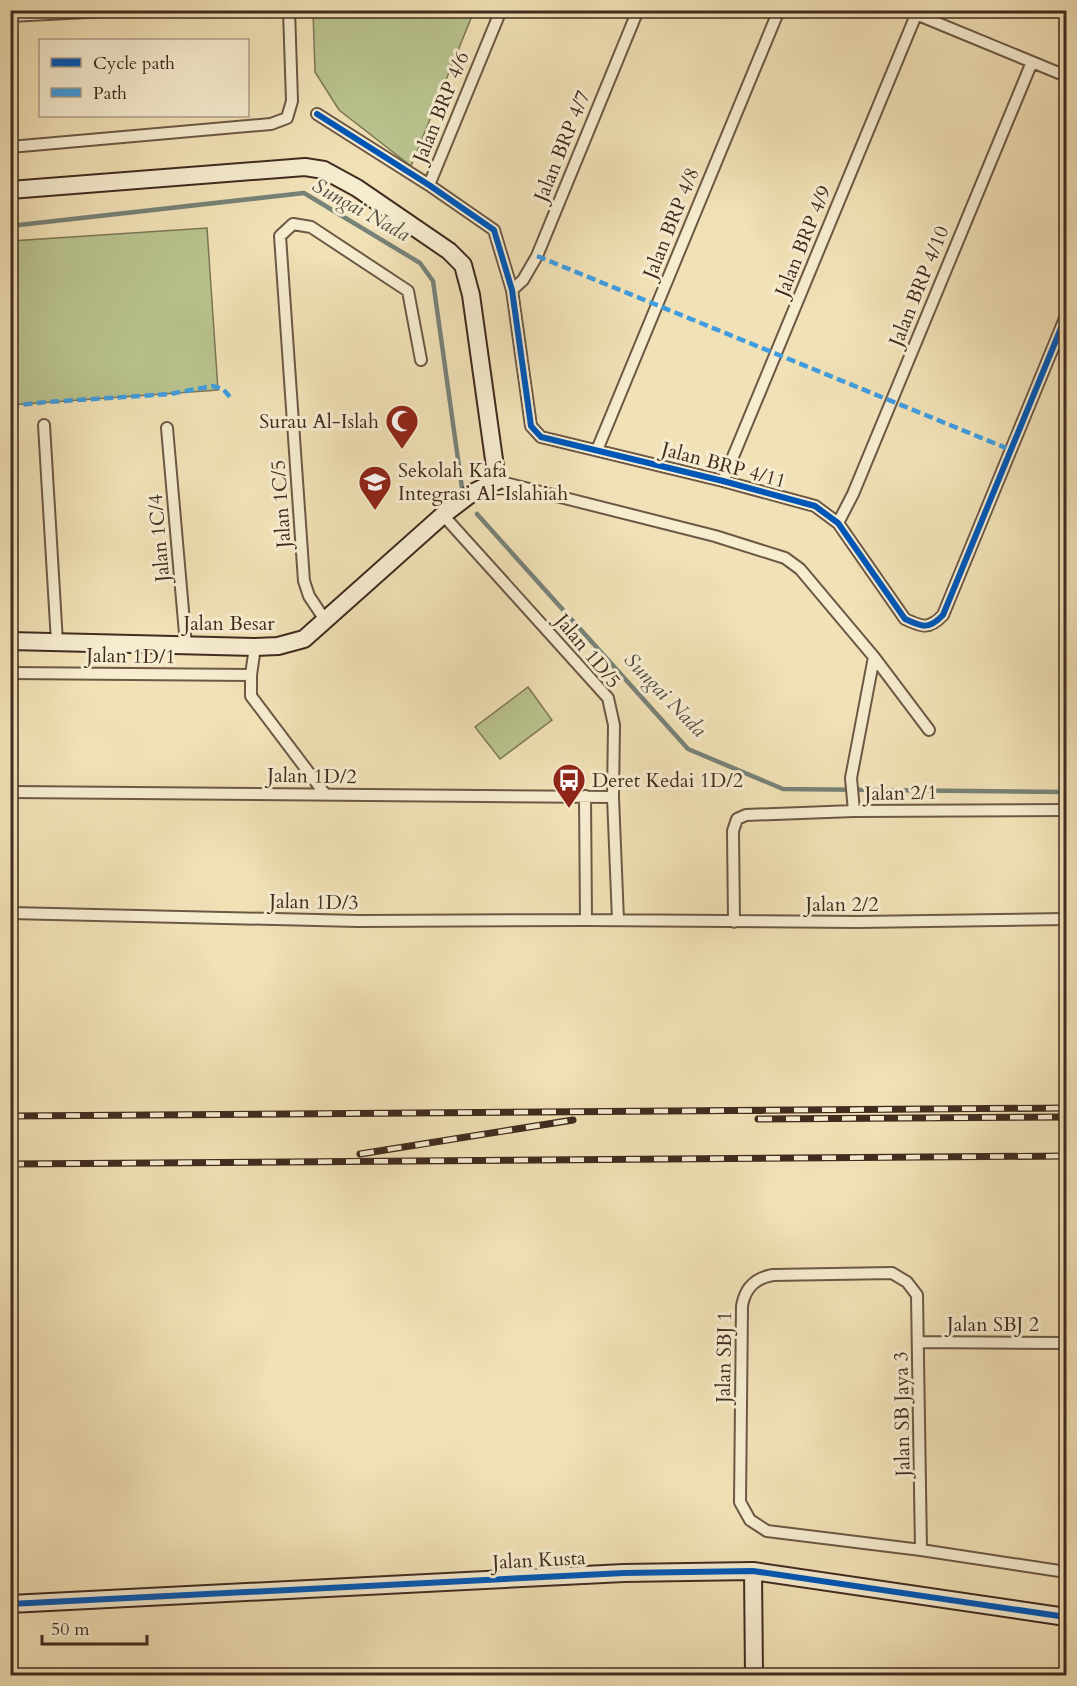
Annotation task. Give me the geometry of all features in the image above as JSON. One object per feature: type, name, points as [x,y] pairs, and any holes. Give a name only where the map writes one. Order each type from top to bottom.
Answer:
[{"type":"street","points":[[10,16],[17,18],[126,10]]},
{"type":"street","points":[[10,147],[271,124],[287,118],[292,102],[289,10]]},
{"type":"street","name":"Jalan BRP 4/6","points":[[429,185],[501,10]]},
{"type":"street","name":"Jalan BRP 4/7","points":[[512,290],[523,280],[537,256],[638,10]]},
{"type":"street","name":"Jalan BRP 4/8","points":[[597,450],[779,10]]},
{"type":"street","points":[[911,13],[1066,76]]},
{"type":"street","name":"Jalan BRP 4/9","points":[[723,481],[911,13]]},
{"type":"street","name":"Jalan BRP 4/10","points":[[838,523],[853,494],[1032,62]]},
{"type":"street","name":"Jalan BRP 4/11","points":[[317,114],[429,185],[494,230],[512,290],[531,426],[541,437],[815,506],[838,523],[905,619],[916,624],[927,626],[936,623],[943,615],[1066,316]]},
{"type":"street","points":[[10,190],[305,167],[324,170],[357,188],[449,251],[463,265],[471,295],[497,481],[714,536],[785,558],[800,569],[874,657],[929,730]]},
{"type":"street","name":"Jalan 1C/5","points":[[325,620],[309,596],[304,581],[280,237],[293,224],[311,227],[408,291],[421,360]]},
{"type":"street","points":[[44,425],[57,642]]},
{"type":"street","name":"Jalan 1C/4","points":[[167,428],[186,645]]},
{"type":"street","name":"Jalan Besar","points":[[10,641],[255,647],[278,646],[304,639],[443,514],[472,493],[497,481]]},
{"type":"street","name":"Jalan 1D/5","points":[[443,514],[608,698],[614,725],[613,797],[618,920]]},
{"type":"street","points":[[255,647],[251,675],[252,696],[325,794]]},
{"type":"street","points":[[854,812],[851,778],[874,657]]},
{"type":"street","name":"Jalan 1D/1","points":[[10,672],[251,675]]},
{"type":"street","name":"Jalan 1D/2","points":[[10,792],[613,797]]},
{"type":"street","points":[[585,796],[586,920]]},
{"type":"street","name":"Jalan 2/1","points":[[734,922],[733,831],[737,819],[746,815],[1066,810]]},
{"type":"street","name":"Jalan 1D/3","points":[[10,914],[358,921],[618,920]]},
{"type":"street","name":"Jalan 2/2","points":[[618,920],[734,922],[1066,919]]},
{"type":"street","name":"Jalan SBJ 1","points":[[907,1282],[891,1274],[773,1275],[764,1276],[748,1288],[742,1306],[740,1502],[750,1520],[767,1531],[921,1550]]},
{"type":"street","name":"Jalan SB Jaya 3","points":[[907,1282],[917,1295],[921,1550]]},
{"type":"street","name":"Jalan SBJ 2","points":[[919,1342],[1066,1342]]},
{"type":"street","points":[[921,1550],[1066,1572]]},
{"type":"street","points":[[753,1571],[754,1676]]},
{"type":"street","name":"Jalan Kusta","points":[[10,1604],[624,1573],[753,1571],[1066,1617]]},
{"type":"green space","points":[[313,11],[474,11],[411,166],[339,110],[315,72]]},
{"type":"green space","points":[[207,228],[218,390],[11,405],[11,241]]},
{"type":"green space","points":[[528,687],[552,720],[500,759],[475,727]]},
{"type":"waterway","name":"Sungai Nada","points":[[10,226],[304,193],[420,263],[433,281],[463,495]]},
{"type":"waterway","name":"Sungai Nada","points":[[477,514],[688,749],[783,789],[1066,792]]},
{"type":"railway","points":[[10,1116],[1066,1108]]},
{"type":"railway","points":[[758,1119],[1066,1117]]},
{"type":"railway","points":[[360,1154],[573,1120]]},
{"type":"railway","points":[[10,1164],[1066,1156]]},
{"type":"marked path","points":[[537,256],[1011,450]]},
{"type":"marked path","points":[[10,406],[170,394],[212,386],[223,389],[230,397]]},
{"type":"cycle path","points":[[317,114],[429,185],[494,230],[512,290],[531,426],[541,437],[815,506],[838,523],[905,619],[916,624],[929,625],[943,615],[1066,316]]},
{"type":"cycle path","points":[[10,1604],[624,1573],[753,1571],[1066,1617]]},
{"type":"place","name":"Surau Al-Islah","points":[[402,450]]},
{"type":"place","name":"Sekolah Kafa Integrasi Al-Islahiah","points":[[375,511]]},
{"type":"place","name":"Deret Kedai 1D/2","points":[[569,809]]}]
